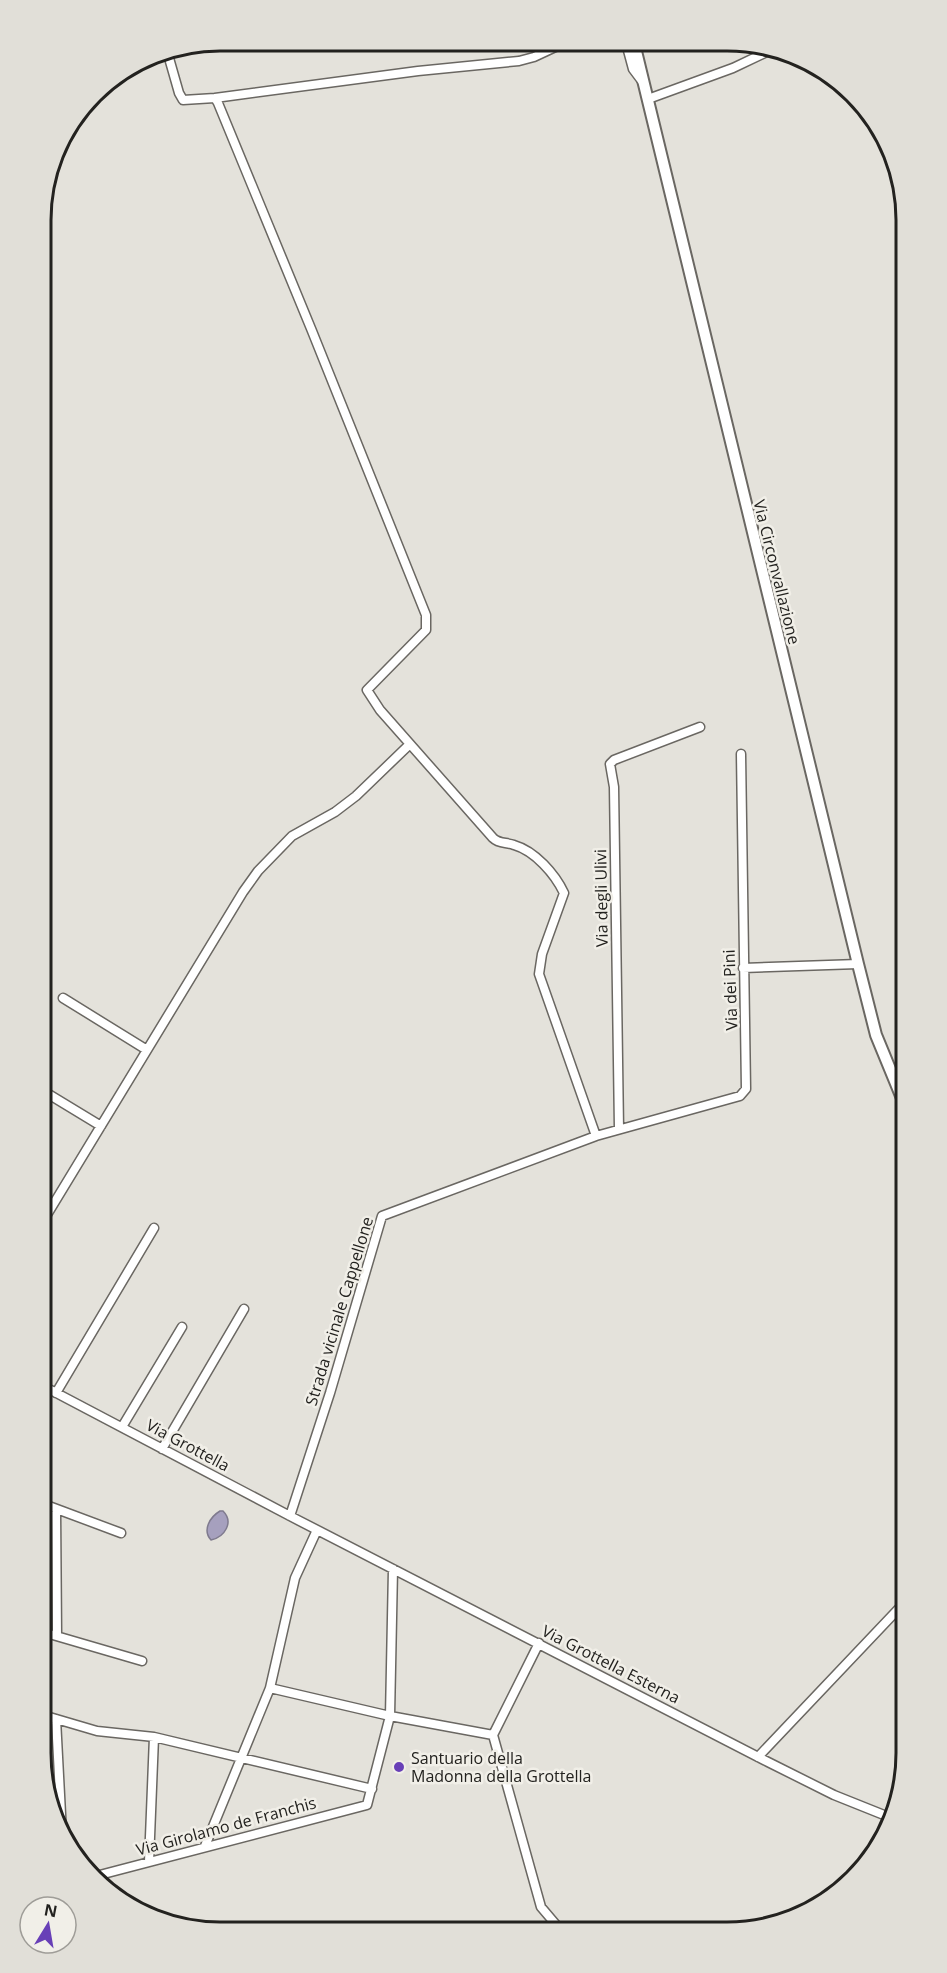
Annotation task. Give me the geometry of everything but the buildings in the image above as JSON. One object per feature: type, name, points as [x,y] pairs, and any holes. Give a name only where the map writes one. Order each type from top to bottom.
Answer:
[{"type":"main road","name":"Via Circonvallazione","points":[[636,51],[858,964],[876,1035],[896,1084]]},
{"type":"street","points":[[169,59],[183,100],[519,61],[547,51]]},
{"type":"street","points":[[628,51],[633,69],[644,84]]},
{"type":"street","points":[[648,99],[763,55]]},
{"type":"street","points":[[215,98],[426,615],[426,630],[367,690],[380,710],[493,838],[498,842],[514,844],[527,849],[560,885],[564,893],[542,954],[538,974],[596,1136]]},
{"type":"street","name":"Via degli Ulivi","points":[[619,1129],[614,787],[610,764],[614,760],[700,727]]},
{"type":"street","points":[[51,1208],[258,871],[292,836],[335,812],[356,796],[410,744]]},
{"type":"street","name":"Via dei Pini","points":[[619,1129],[740,1096],[746,1089],[741,754]]},
{"type":"street","points":[[743,968],[858,964]]},
{"type":"street","points":[[63,998],[147,1050]]},
{"type":"street","points":[[51,1096],[101,1126]]},
{"type":"street","name":"Strada vicinale Cappellone","points":[[290,1516],[330,1392],[382,1216],[619,1129]]},
{"type":"street","points":[[56,1393],[154,1228]]},
{"type":"street","points":[[162,1449],[244,1309]]},
{"type":"street","points":[[122,1427],[182,1327]]},
{"type":"street","name":"Via Grottella","points":[[51,1390],[317,1530]]},
{"type":"street","points":[[51,1506],[121,1533]]},
{"type":"street","points":[[56,1509],[57,1636]]},
{"type":"street","points":[[206,1846],[270,1688],[295,1578],[317,1530]]},
{"type":"street","name":"Via Grottella Esterna","points":[[317,1530],[758,1757],[834,1795],[884,1815]]},
{"type":"street","points":[[51,1717],[97,1731],[154,1737],[241,1756],[372,1789],[390,1716],[393,1569]]},
{"type":"street","points":[[758,1757],[896,1612]]},
{"type":"street","points":[[51,1634],[142,1660]]},
{"type":"street","points":[[538,1643],[493,1735],[541,1907],[554,1922]]},
{"type":"street","points":[[270,1688],[390,1716],[493,1735]]},
{"type":"street","points":[[57,1719],[61,1809]]},
{"type":"street","points":[[149,1862],[154,1737]]},
{"type":"street","name":"Via Girolamo de Franchis","points":[[102,1874],[367,1805],[372,1789]]},
{"type":"shaded area","points":[[220,1511],[226,1515],[228,1524],[220,1536],[211,1540],[207,1532],[208,1524]]},
{"type":"place","name":"Santuario della Madonna della Grottella","points":[[399,1767]]}]
